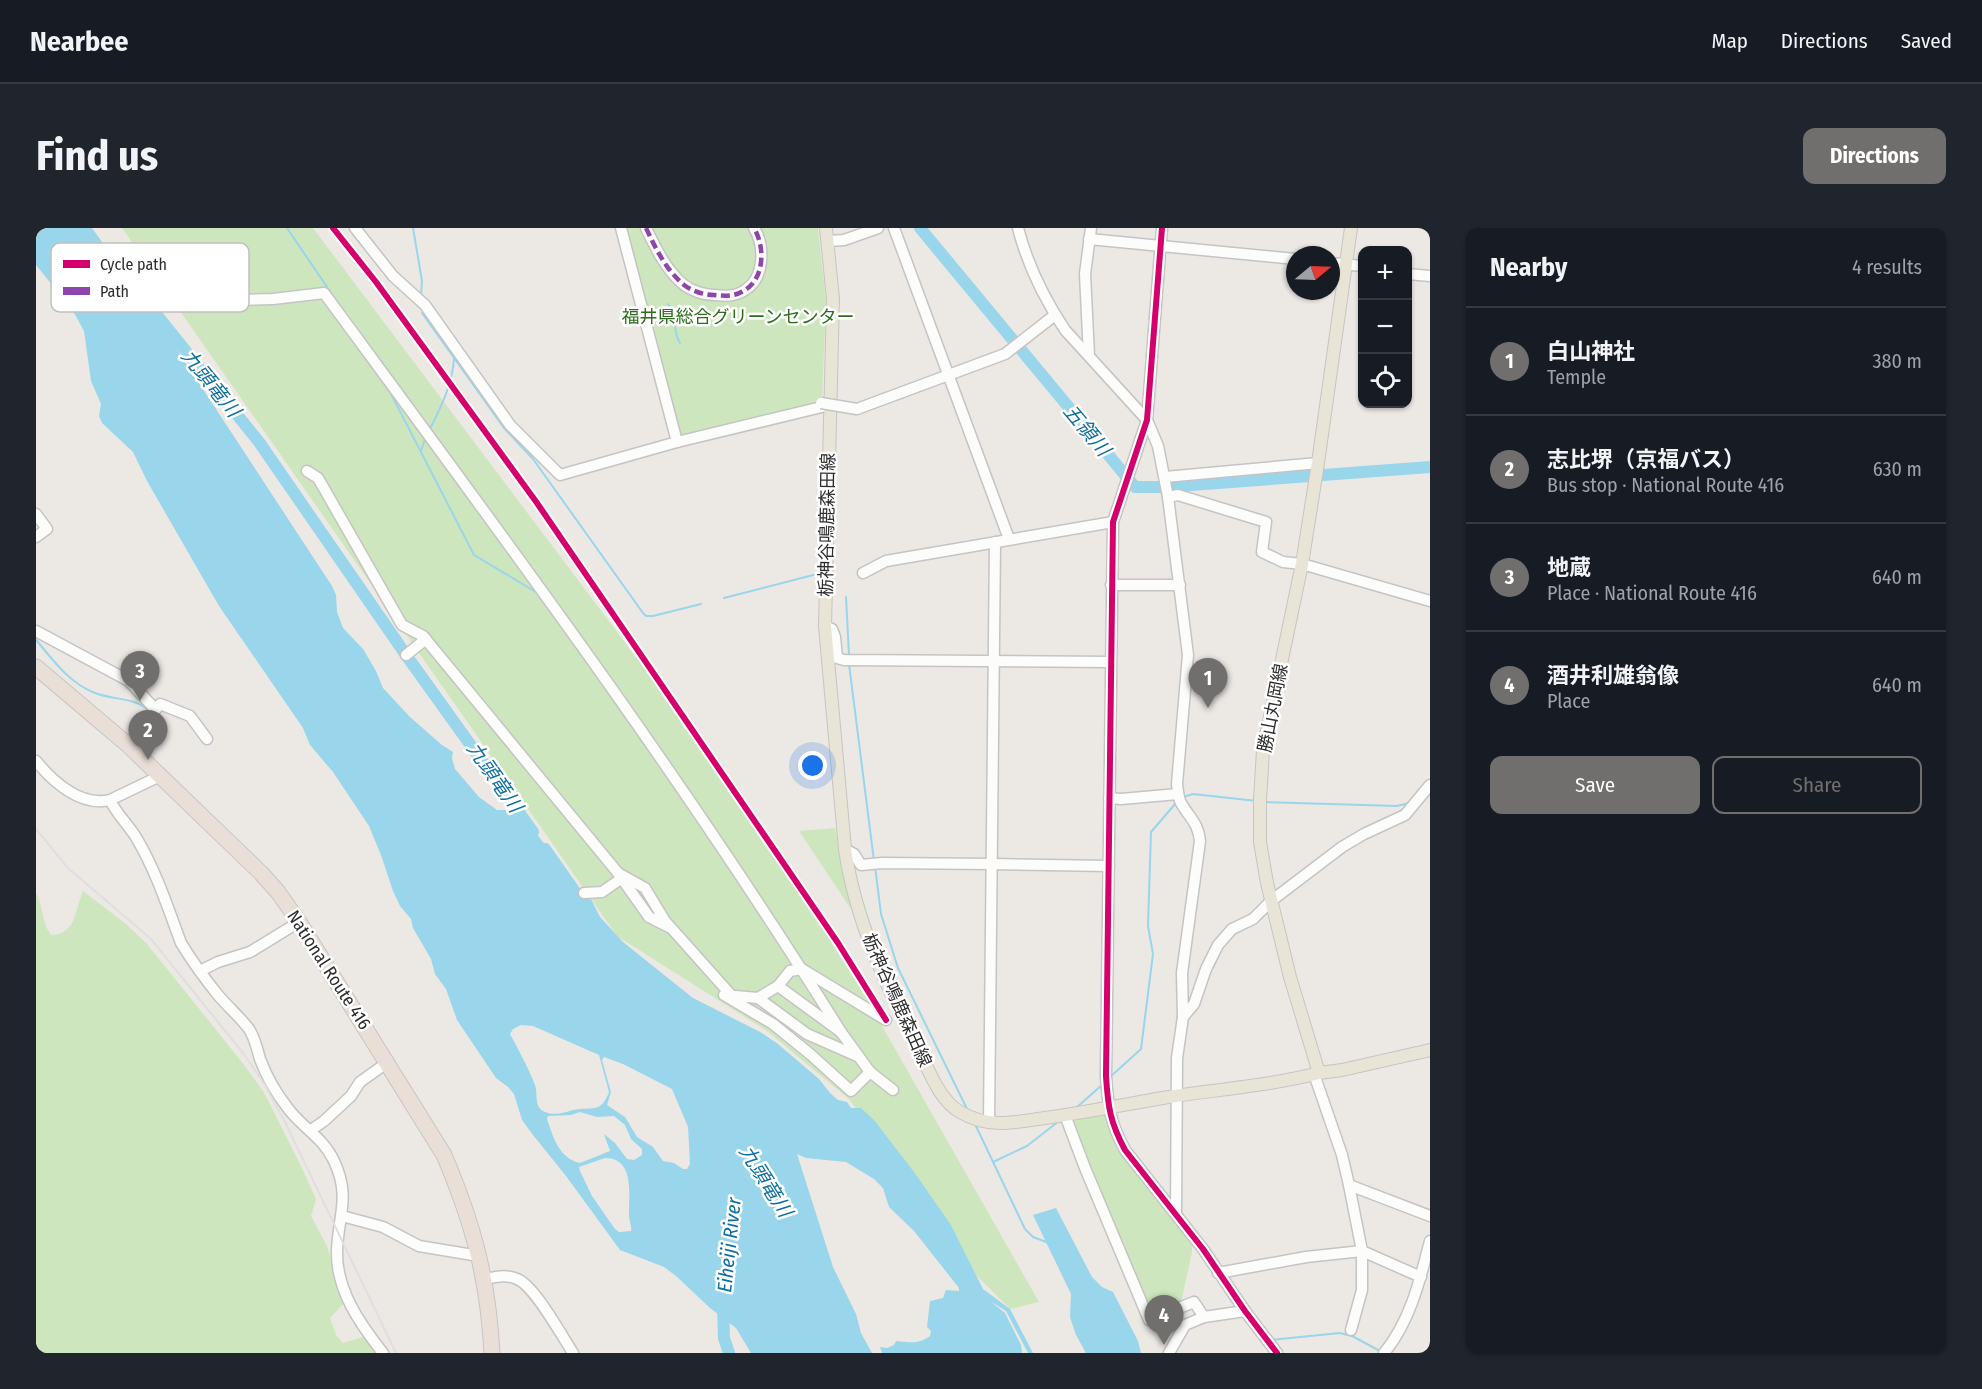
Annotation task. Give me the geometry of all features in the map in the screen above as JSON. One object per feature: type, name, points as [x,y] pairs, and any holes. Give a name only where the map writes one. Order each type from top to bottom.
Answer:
[{"type":"highway","name":"National Route 416","points":[[36,667],[128,746],[261,873],[278,892],[298,922],[388,1062],[444,1155],[461,1197],[479,1253],[485,1279],[492,1353]]},
{"type":"main road","name":"栃神谷鳴鹿森田線","points":[[826,228],[833,299],[826,404],[825,626],[845,849],[857,905],[884,979],[935,1082],[950,1104],[959,1112],[985,1122],[1016,1122],[1226,1090],[1317,1073]]},
{"type":"main road","name":"勝山丸岡線","points":[[1317,1073],[1271,901],[1260,842],[1260,800],[1263,750],[1302,564],[1351,228]]},
{"type":"main road","points":[[1317,1073],[1342,1070],[1430,1050]]},
{"type":"street","points":[[355,228],[393,276],[424,305],[510,425],[560,475],[826,404],[858,409],[1005,354],[1015,349],[1055,315]]},
{"type":"street","points":[[621,228],[678,442]]},
{"type":"street","points":[[646,228],[669,271],[686,286],[706,295],[730,296],[745,290],[756,280],[761,264],[761,248],[754,228]]},
{"type":"street","points":[[828,241],[844,240],[879,228]]},
{"type":"street","points":[[894,228],[1009,539]]},
{"type":"street","points":[[1018,228],[1030,261],[1055,315],[1065,330],[1148,420],[1158,446],[1165,477],[1188,655],[1178,794],[1180,802],[1195,821],[1200,841],[1182,973],[1183,1017],[1177,1058],[1176,1214]]},
{"type":"street","points":[[1162,228],[1148,420],[1113,522],[1106,1076],[1108,1108],[1116,1133],[1125,1150],[1176,1214],[1277,1353]]},
{"type":"street","points":[[1089,356],[1085,274],[1090,233],[1160,245],[1286,258]]},
{"type":"street","points":[[1340,264],[1358,266]]},
{"type":"street","points":[[1412,274],[1430,276]]},
{"type":"street","points":[[249,300],[324,293],[524,564],[700,813],[859,1058],[870,1072],[893,1090]]},
{"type":"street","points":[[1165,477],[1318,463]]},
{"type":"street","points":[[307,471],[318,478],[402,625],[426,639],[620,875],[645,888],[669,927],[731,995]]},
{"type":"street","points":[[1168,497],[1178,495],[1266,522],[1262,552],[1283,562],[1302,564],[1430,601]]},
{"type":"street","points":[[36,514],[47,529],[36,537]]},
{"type":"street","points":[[863,573],[886,561],[1113,522]]},
{"type":"street","points":[[985,1122],[992,864],[995,542]]},
{"type":"street","points":[[1111,585],[1180,585]]},
{"type":"street","points":[[825,626],[832,629],[837,658],[1110,662]]},
{"type":"street","points":[[36,631],[129,681],[155,709]]},
{"type":"street","points":[[406,655],[426,639]]},
{"type":"street","points":[[128,746],[160,704],[190,716],[207,739]]},
{"type":"street","points":[[36,761],[55,781],[70,792],[89,801],[110,801],[160,776]]},
{"type":"street","points":[[1183,1017],[1194,1004],[1206,969],[1218,945],[1232,929],[1253,919],[1271,901],[1342,847],[1406,815],[1430,785]]},
{"type":"street","points":[[1109,798],[1178,794]]},
{"type":"street","points":[[110,801],[136,837],[157,878],[181,944],[200,971],[249,1030],[264,1068],[285,1105],[295,1118],[311,1130],[325,1146],[338,1169],[344,1197],[337,1254],[345,1295],[382,1353]]},
{"type":"street","points":[[845,849],[854,854],[861,865],[882,863],[1109,866]]},
{"type":"street","points":[[584,893],[602,892],[620,875]]},
{"type":"street","points":[[200,971],[218,962],[250,952],[298,922]]},
{"type":"street","points":[[758,998],[778,986],[790,971],[802,969],[886,1020]]},
{"type":"street","points":[[778,986],[841,1032]]},
{"type":"street","points":[[859,1058],[807,1034],[758,998],[724,994],[773,1024],[851,1091],[870,1072]]},
{"type":"street","points":[[311,1130],[351,1096],[360,1082],[388,1062]]},
{"type":"street","points":[[1317,1073],[1342,1155],[1362,1251],[1362,1290],[1351,1330]]},
{"type":"street","points":[[1065,1115],[1084,1168],[1149,1320],[1194,1302],[1204,1317]]},
{"type":"street","points":[[1349,1185],[1430,1216]]},
{"type":"street","points":[[342,1216],[383,1227],[420,1246],[473,1255],[479,1253]]},
{"type":"street","points":[[1384,1353],[1405,1321],[1421,1277],[1430,1241]]},
{"type":"street","points":[[1218,1273],[1306,1257],[1362,1251],[1421,1277]]},
{"type":"street","points":[[485,1279],[504,1276],[523,1282],[532,1291],[573,1353]]},
{"type":"street","points":[[1169,1353],[1185,1325],[1204,1317],[1245,1311]]},
{"type":"green space","points":[[122,228],[313,228],[681,717],[832,938],[1039,1302],[1010,1309],[975,1274],[849,1099],[767,1031],[617,936],[181,312],[249,312],[249,243],[132,243]]},
{"type":"green space","name":"福井県総合グリーンセンター","points":[[627,228],[818,228],[826,302],[822,397],[818,402],[685,435],[677,432]]},
{"type":"green space","points":[[835,828],[851,909],[799,831]]},
{"type":"green space","points":[[83,891],[126,924],[147,944],[265,1094],[316,1199],[311,1216],[327,1246],[344,1303],[330,1318],[336,1335],[343,1343],[363,1337],[376,1353],[36,1353],[36,893],[51,935],[59,934],[70,926]]},
{"type":"green space","points":[[1108,1108],[1116,1133],[1192,1238],[1192,1252],[1180,1307],[1149,1320],[1065,1115]]},
{"type":"water","points":[[36,228],[92,228],[103,243],[51,243],[51,284],[36,265]]},
{"type":"water","points":[[74,312],[152,312],[332,586],[343,628],[363,649],[383,688],[410,717],[453,752],[455,769],[479,797],[497,810],[519,815],[529,824],[553,855],[560,877],[568,885],[590,897],[600,917],[623,942],[693,998],[762,1033],[778,1044],[819,1079],[838,1100],[847,1102],[851,1108],[861,1108],[874,1120],[951,1225],[983,1289],[1010,1309],[1033,1353],[1028,1353],[1006,1311],[990,1301],[1005,1313],[1021,1345],[1022,1353],[882,1353],[880,1347],[887,1348],[894,1345],[896,1341],[917,1342],[930,1336],[931,1331],[927,1327],[930,1301],[943,1298],[946,1290],[959,1291],[959,1288],[914,1231],[889,1207],[883,1188],[874,1179],[846,1162],[806,1158],[797,1154],[833,1267],[872,1353],[751,1353],[736,1328],[710,1308],[676,1276],[664,1267],[620,1250],[522,1120],[514,1094],[496,1078],[457,1020],[446,989],[435,974],[431,959],[413,928],[411,919],[400,906],[393,891],[369,826],[333,772],[310,745],[303,728],[219,606],[147,481],[133,452],[102,423],[99,416],[101,404],[91,381],[84,331]],"holes":[[[521,1025],[533,1026],[599,1055],[609,1092],[604,1102],[595,1108],[557,1114],[540,1109],[535,1085],[510,1034],[513,1029]],[[604,1057],[672,1089],[688,1127],[690,1164],[687,1169],[663,1161],[653,1147],[637,1137],[625,1117],[607,1105],[611,1092],[602,1060]],[[580,1112],[597,1117],[614,1116],[625,1125],[631,1139],[642,1149],[642,1155],[634,1160],[627,1159],[615,1143],[604,1134],[610,1151],[580,1163],[567,1157],[558,1146],[547,1119],[548,1116],[571,1115]],[[605,1158],[621,1164],[628,1178],[631,1231],[619,1232],[615,1229],[592,1196],[580,1171],[579,1167]]]},
{"type":"water","points":[[1056,1208],[1092,1277],[1102,1287],[1113,1292],[1138,1341],[1141,1353],[1086,1353],[1076,1335],[1070,1317],[1071,1294],[1033,1215]]},
{"type":"waterway","points":[[287,228],[346,315]]},
{"type":"waterway","points":[[413,228],[422,281],[421,295]]},
{"type":"waterway","name":"五領川","points":[[920,228],[1135,487],[1165,487],[1430,467]]},
{"type":"waterway","points":[[668,304],[673,314],[680,343]]},
{"type":"waterway","name":"九頭竜川","points":[[154,312],[259,442],[406,655],[533,832]]},
{"type":"waterway","points":[[422,313],[504,428],[533,459],[643,613],[646,616],[653,616],[701,604]]},
{"type":"waterway","points":[[430,429],[449,386],[454,358]]},
{"type":"waterway","points":[[389,390],[474,555],[536,592]]},
{"type":"waterway","points":[[421,451],[426,436]]},
{"type":"waterway","points":[[724,598],[817,574]]},
{"type":"waterway","points":[[846,597],[849,655]]},
{"type":"waterway","points":[[36,640],[62,671],[86,689],[136,703],[148,710]]},
{"type":"waterway","points":[[849,664],[874,861]]},
{"type":"waterway","points":[[1183,797],[1193,794],[1257,801]]},
{"type":"waterway","points":[[1265,802],[1397,806],[1409,803]]},
{"type":"waterway","points":[[1109,1078],[1141,1049],[1153,954],[1148,926],[1151,832],[1176,803]]},
{"type":"waterway","name":"九頭竜川","points":[[545,849],[580,899]]},
{"type":"waterway","points":[[875,866],[881,914],[898,968],[968,1111]]},
{"type":"waterway","points":[[1076,1108],[1103,1084]]},
{"type":"waterway","points":[[993,1162],[1027,1146],[1059,1121]]},
{"type":"waterway","points":[[975,1124],[1025,1229],[1033,1237],[1049,1243]]},
{"type":"waterway","name":"Eiheiji River","points":[[723,1304],[724,1338],[729,1353]]},
{"type":"waterway","points":[[1270,1340],[1340,1333],[1352,1336],[1380,1351]]},
{"type":"railway","points":[[36,829],[68,868],[151,939],[243,1053],[263,1082],[285,1122],[396,1353]]},
{"type":"marked path","points":[[646,228],[667,266],[684,285],[702,293],[726,296],[734,295],[752,285],[760,270],[760,244],[754,228]]},
{"type":"cycle path","points":[[333,228],[376,282],[537,503],[838,943],[886,1020]]},
{"type":"cycle path","points":[[1162,228],[1147,420],[1113,522],[1106,1076],[1108,1097],[1113,1122],[1125,1150],[1203,1249],[1277,1353]]},
{"type":"place","name":"地蔵","points":[[140,701]]},
{"type":"place","name":"白山神社","points":[[1208,708]]},
{"type":"place","name":"志比堺（京福バス）","points":[[148,760]]},
{"type":"place","name":"酒井利雄翁像","points":[[1164,1345]]}]
